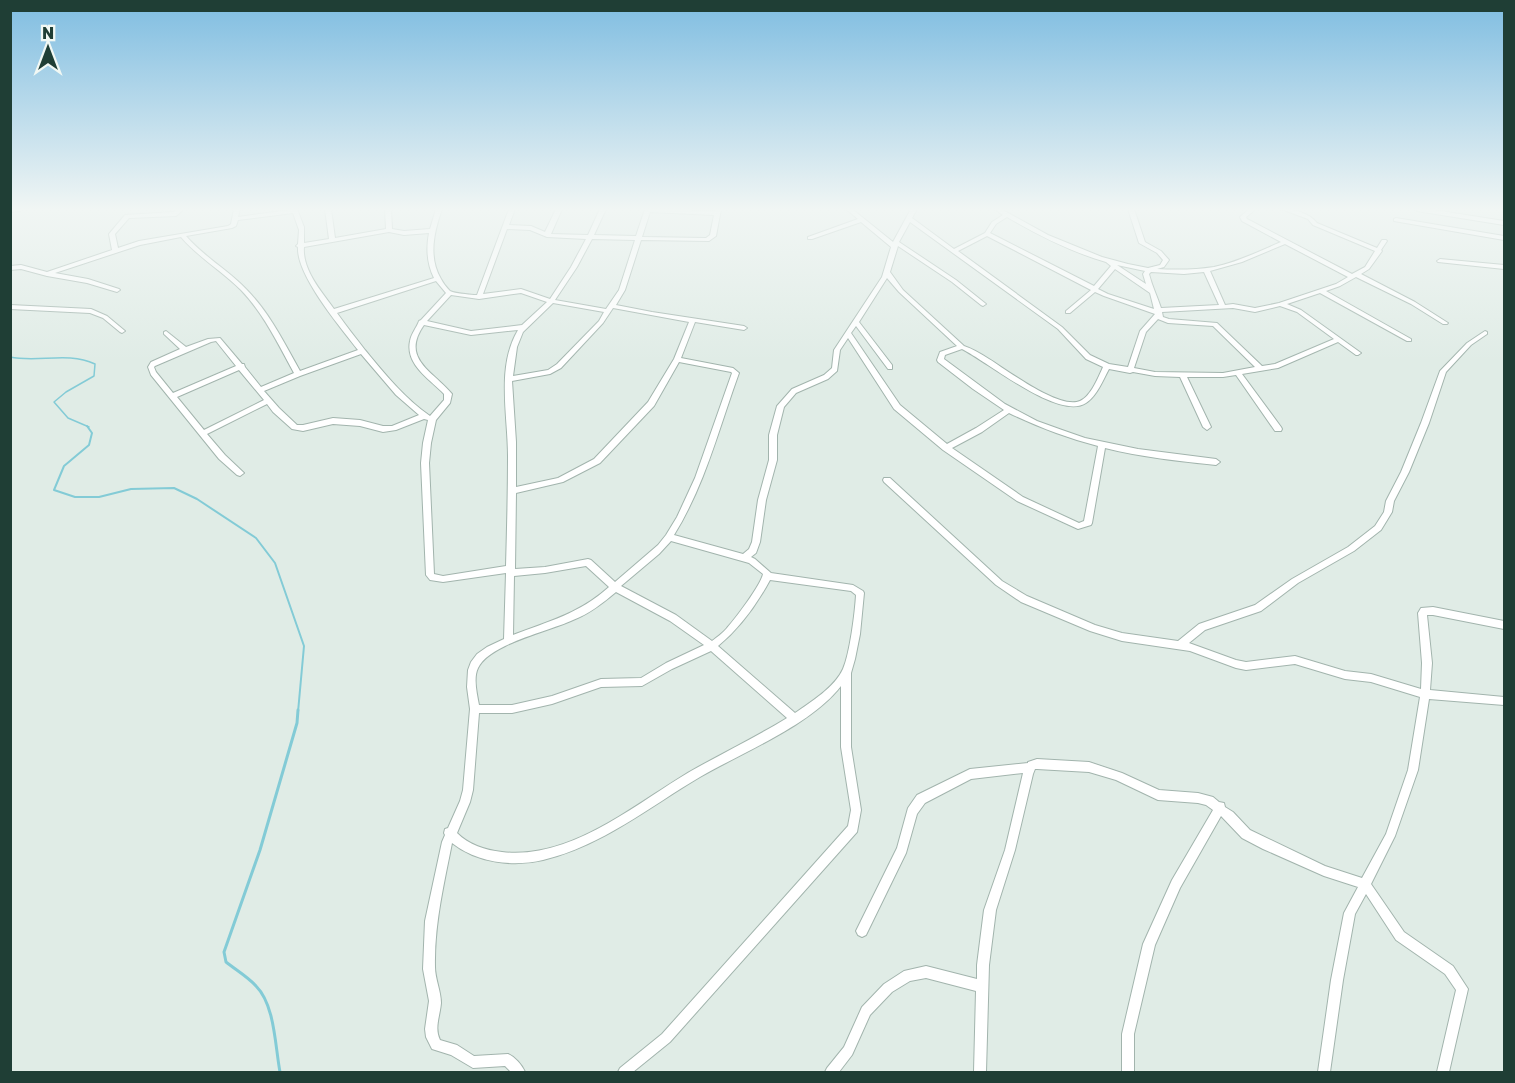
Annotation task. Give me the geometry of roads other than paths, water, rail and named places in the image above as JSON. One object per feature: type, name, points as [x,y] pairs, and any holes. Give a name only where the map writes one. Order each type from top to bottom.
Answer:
[{"type":"street","points":[[47,274],[88,260]]},
{"type":"street","points":[[206,260],[244,290],[260,308],[298,374]]},
{"type":"street","points":[[302,260],[304,267],[333,312],[363,351],[390,384],[428,418]]},
{"type":"street","points":[[431,260],[437,279],[449,293],[458,297],[479,297],[521,291],[551,301],[744,328]]},
{"type":"street","points":[[479,297],[493,260]]},
{"type":"street","points":[[508,640],[512,491],[509,379],[518,339],[524,327],[551,301],[579,260]]},
{"type":"street","points":[[509,379],[550,372],[584,342],[622,290],[632,260]]},
{"type":"street","points":[[744,558],[753,551],[756,542],[762,500],[773,460],[773,435],[781,406],[794,391],[832,373],[835,369],[835,355],[886,272],[890,260]]},
{"type":"street","points":[[918,260],[983,304]]},
{"type":"street","points":[[966,260],[1060,328],[1088,357],[1107,366],[1130,371],[1183,375],[1238,372],[1276,366],[1338,340]]},
{"type":"street","points":[[1036,260],[1094,290],[1129,305],[1159,313],[1223,307],[1255,310],[1281,304],[1321,291],[1355,276],[1367,268],[1373,260]]},
{"type":"street","points":[[1100,260],[1150,289]]},
{"type":"street","points":[[1150,269],[1162,266],[1166,260]]},
{"type":"street","points":[[1111,264],[1176,272],[1206,270],[1243,260]]},
{"type":"street","points":[[1321,260],[1413,303],[1445,323]]},
{"type":"street","points":[[1440,261],[1504,267]]},
{"type":"street","points":[[1068,312],[1094,290],[1111,264]]},
{"type":"street","points":[[10,268],[21,267],[88,281],[117,290]]},
{"type":"street","points":[[1150,269],[1146,279],[1159,313],[1168,321],[1206,322],[1219,326],[1260,368]]},
{"type":"street","points":[[1206,270],[1223,307]]},
{"type":"street","points":[[886,272],[901,291],[962,347],[973,351],[1005,374],[1033,390],[1069,404],[1079,404],[1085,400],[1107,366]]},
{"type":"street","points":[[333,312],[437,279]]},
{"type":"street","points":[[1321,291],[1409,340]]},
{"type":"street","points":[[240,473],[222,457],[160,383],[151,367],[155,363],[210,340],[218,339],[268,401],[290,423],[299,428],[333,421],[360,423],[383,429],[393,428],[428,418],[447,401],[448,394],[417,364],[413,349],[414,335],[422,322],[449,293]]},
{"type":"street","points":[[1281,304],[1299,311],[1358,353]]},
{"type":"street","points":[[10,307],[91,311],[105,317],[122,331]]},
{"type":"street","points":[[1130,371],[1143,331],[1159,313]]},
{"type":"street","points":[[512,491],[560,480],[597,461],[651,404],[677,359],[692,321]]},
{"type":"street","points":[[855,321],[890,367]]},
{"type":"street","points":[[422,322],[471,333],[524,327]]},
{"type":"street","points":[[166,333],[185,350]]},
{"type":"street","points":[[848,333],[897,407],[946,448],[999,487],[1078,526],[1088,523],[1102,443]]},
{"type":"street","points":[[1179,646],[1202,627],[1258,608],[1295,581],[1351,549],[1378,528],[1388,512],[1390,501],[1405,472],[1443,370],[1469,344],[1485,333]]},
{"type":"street","points":[[962,347],[942,354],[940,360],[1009,410],[1057,431],[1102,443],[1167,458],[1216,462]]},
{"type":"street","points":[[260,390],[363,351]]},
{"type":"street","points":[[519,1072],[508,1060],[473,1062],[453,1049],[436,1045],[432,1037],[435,1001],[429,969],[431,921],[449,833],[465,802],[468,790],[475,710],[472,680],[474,665],[483,656],[508,640],[569,619],[597,602],[669,537],[700,477],[717,420],[736,373],[733,370],[677,359]]},
{"type":"street","points":[[173,396],[242,366]]},
{"type":"street","points":[[1238,372],[1278,429]]},
{"type":"street","points":[[1183,375],[1207,427]]},
{"type":"street","points":[[203,433],[268,401]]},
{"type":"street","points":[[946,448],[1009,410]]},
{"type":"street","points":[[428,418],[425,463],[430,577],[443,579],[510,571],[545,570],[588,562],[615,587],[673,618],[712,646],[795,719]]},
{"type":"street","points":[[887,480],[975,564],[999,583],[1024,599],[1093,628],[1122,637],[1204,651],[1246,666],[1295,660],[1345,675],[1371,678],[1425,694],[1504,701]]},
{"type":"street","points":[[624,1072],[666,1038],[853,828],[856,810],[846,747],[846,674],[860,599],[858,591],[852,588],[768,576],[763,569],[744,558],[669,537]]},
{"type":"street","points":[[475,710],[512,709],[552,700],[601,683],[642,682],[669,666],[712,646],[730,631],[768,576]]},
{"type":"street","points":[[1324,1072],[1342,948],[1350,913],[1402,806],[1413,770],[1425,694],[1427,663],[1422,618],[1424,611],[1504,625]]},
{"type":"street","points":[[449,833],[467,847],[497,856],[525,858],[558,851],[595,837],[674,787],[795,719],[823,697],[846,674]]},
{"type":"street","points":[[862,931],[902,849],[912,812],[921,799],[970,774],[1030,768],[1037,764],[1089,767],[1118,776],[1158,795],[1198,798],[1220,807],[1246,834],[1267,846],[1323,871],[1365,884],[1400,936],[1449,970],[1462,989],[1443,1072]]},
{"type":"street","points":[[980,1072],[982,987],[990,910],[1010,850],[1030,768]]},
{"type":"street","points":[[1128,1072],[1128,1034],[1149,944],[1176,884],[1220,807]]},
{"type":"street","points":[[831,1072],[848,1051],[866,1011],[888,988],[908,975],[926,972],[982,987]]},
{"type":"waterway","points":[[10,357],[74,358],[95,364],[94,376],[66,392],[54,402],[68,418],[87,426]]},
{"type":"waterway","points":[[87,426],[92,433],[89,445],[64,466],[54,490],[75,497],[99,497],[131,489],[174,488],[197,499],[256,538],[275,563],[304,646],[298,712]]},
{"type":"waterway","points":[[280,1072],[271,1015],[267,1004],[253,983],[226,962],[224,952],[260,850],[297,723],[298,710]]}]
